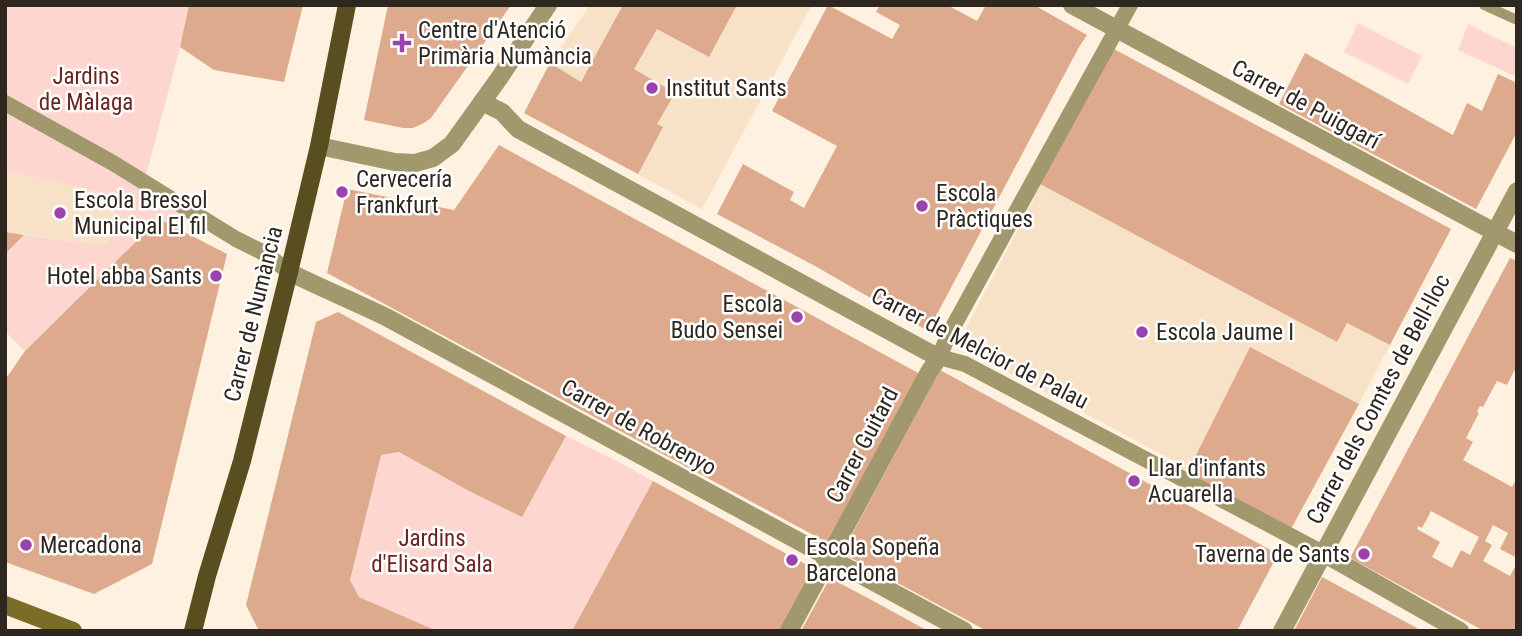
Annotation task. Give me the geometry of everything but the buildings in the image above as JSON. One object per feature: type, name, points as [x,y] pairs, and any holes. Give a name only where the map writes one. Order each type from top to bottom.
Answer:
[{"type":"main road","name":"Carrer de Numància","points":[[193,631],[242,461],[289,272],[319,146],[347,5]]},
{"type":"main road","points":[[5,605],[73,631]]},
{"type":"street","points":[[319,146],[395,162],[415,163],[433,158],[452,144],[548,5]]},
{"type":"street","points":[[939,357],[1130,5]]},
{"type":"street","name":"Carrer de Puiggarí","points":[[1083,8],[1116,30],[1517,244]]},
{"type":"street","name":"Carrer de Melcior de Palau","points":[[482,102],[502,112],[518,129],[928,352],[965,365],[1324,553],[1460,631]]},
{"type":"street","points":[[5,103],[113,163],[236,239],[266,254],[289,272]]},
{"type":"street","name":"Carrer dels Comtes de Bell-lloc","points":[[1282,631],[1517,191]]},
{"type":"street","name":"Carrer de Robrenyo","points":[[289,272],[386,317],[964,631]]},
{"type":"street","name":"Carrer Guitard","points":[[789,631],[939,357]]},
{"type":"lane","points":[[1484,5],[1517,20]]},
{"type":"shaded area","name":"Institut Sants","points":[[590,5],[812,5],[702,209],[524,113],[550,63]]},
{"type":"shaded area","name":"Escola Bressol Municipal El fil","points":[[5,170],[117,195],[107,245],[5,232]]},
{"type":"shaded area","name":"Escola Jaume I","points":[[1040,184],[1337,342],[1347,323],[1390,345],[1359,404],[1250,347],[1187,473],[1173,465],[1174,461],[957,345]]},
{"type":"green space","name":"Jardins de Màlaga","points":[[5,5],[189,5],[145,179],[193,212],[179,229],[159,219],[25,351],[5,331],[5,254],[24,235],[107,245],[117,196],[5,170]]},
{"type":"green space","points":[[1358,23],[1422,56],[1408,84],[1344,52]]},
{"type":"green space","points":[[1468,24],[1517,48],[1517,77],[1458,50]]},
{"type":"green space","name":"Jardins d'Elisard Sala","points":[[566,436],[653,481],[572,631],[437,631],[359,597],[350,580],[381,455],[399,452],[469,491],[528,505]]},
{"type":"place","name":"Centre d'Atenció Primària Numància","points":[[402,43]]},
{"type":"place","name":"Institut Sants","points":[[652,88]]},
{"type":"place","name":"Cervecería Frankfurt","points":[[342,192]]},
{"type":"place","name":"Escola Pràctiques","points":[[922,206]]},
{"type":"place","name":"Escola Bressol Municipal El fil","points":[[60,213]]},
{"type":"place","name":"Hotel abba Sants","points":[[216,276]]},
{"type":"place","name":"Escola Budo Sensei","points":[[797,317]]},
{"type":"place","name":"Escola Jaume I","points":[[1142,332]]},
{"type":"place","name":"Llar d'infants Acuarella","points":[[1134,481]]},
{"type":"place","name":"Mercadona","points":[[26,545]]},
{"type":"place","name":"Taverna de Sants","points":[[1364,554]]},
{"type":"place","name":"Escola Sopeña Barcelona","points":[[792,560]]}]
